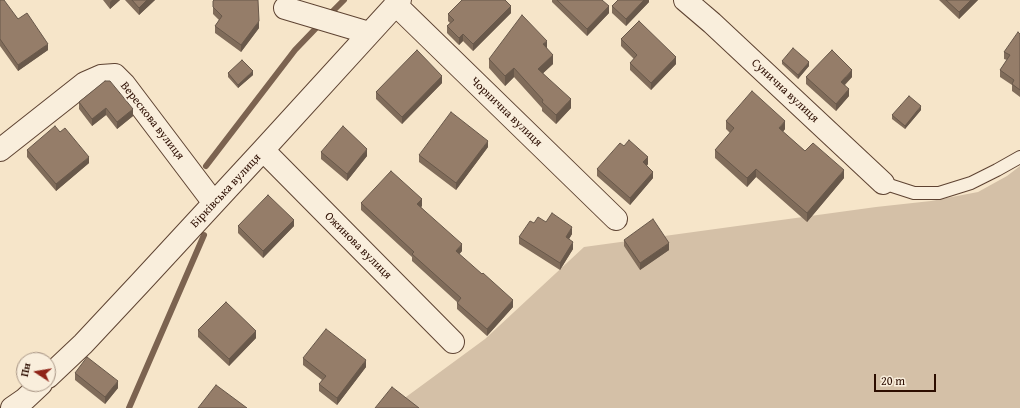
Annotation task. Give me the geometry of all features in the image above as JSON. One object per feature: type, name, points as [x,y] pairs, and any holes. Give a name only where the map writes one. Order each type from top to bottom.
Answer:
[{"type":"street","name":"Сунична вулиця","points":[[685,0],[712,23],[884,183]]},
{"type":"street","name":"Бірківська вулиця","points":[[56,369],[83,344],[264,150],[398,2]]},
{"type":"street","name":"Чорнична вулиця","points":[[398,2],[616,220]]},
{"type":"street","points":[[285,8],[369,33]]},
{"type":"street","name":"Верескова вулиця","points":[[0,150],[85,83],[101,76],[115,75],[124,84],[214,203]]},
{"type":"street","name":"Ожинова вулиця","points":[[264,150],[453,342]]},
{"type":"street","points":[[12,408],[32,392]]},
{"type":"lane","points":[[884,183],[914,193],[940,193],[970,183],[1020,157]]},
{"type":"shaded area","points":[[1020,166],[1020,408],[391,408],[485,339],[584,247],[876,207],[931,201],[978,192],[1007,176]]},
{"type":"building","points":[[0,0],[4,0],[18,19],[27,13],[48,44],[18,65],[0,39]]},
{"type":"building","points":[[132,0],[147,0],[139,8]]},
{"type":"building","points":[[214,0],[258,0],[259,21],[241,45],[215,26],[222,16],[213,7]]},
{"type":"building","points":[[462,0],[505,0],[511,6],[473,44],[463,34],[459,38],[447,26],[454,20],[448,14]]},
{"type":"building","points":[[557,0],[602,0],[609,6],[587,29]]},
{"type":"building","points":[[618,0],[644,0],[626,19],[612,6]]},
{"type":"building","points":[[946,0],[971,0],[959,12]]},
{"type":"building","points":[[522,15],[547,41],[543,44],[553,55],[538,69],[571,99],[556,115],[542,102],[543,100],[514,68],[505,76],[489,59]]},
{"type":"building","points":[[639,21],[676,57],[651,83],[630,63],[637,55],[621,39]]},
{"type":"building","points":[[1018,32],[1020,34],[1020,90],[1012,84],[1014,80],[1000,70],[1010,55],[1004,52]]},
{"type":"building","points":[[793,48],[809,62],[798,75],[782,61]]},
{"type":"building","points":[[417,50],[442,76],[402,117],[376,92]]},
{"type":"building","points":[[832,50],[852,70],[841,82],[849,89],[836,104],[806,77]]},
{"type":"building","points":[[242,60],[253,71],[238,85],[228,73]]},
{"type":"building","points":[[105,81],[110,81],[133,109],[117,122],[106,108],[92,119],[79,102]]},
{"type":"building","points":[[752,91],[785,121],[779,128],[805,151],[813,143],[844,170],[807,213],[756,169],[747,178],[715,150],[734,128],[726,121]]},
{"type":"building","points":[[909,96],[921,106],[905,126],[892,115]]},
{"type":"building","points":[[451,112],[488,141],[456,183],[419,155]]},
{"type":"building","points":[[55,126],[60,132],[65,128],[89,157],[56,184],[27,150]]},
{"type":"building","points":[[343,126],[367,149],[347,174],[321,152]]},
{"type":"building","points":[[629,140],[648,157],[643,162],[653,172],[630,198],[597,169],[620,143],[624,146]]},
{"type":"building","points":[[391,171],[422,199],[417,204],[462,244],[456,251],[513,300],[487,329],[457,303],[461,298],[412,254],[414,252],[361,203]]},
{"type":"building","points":[[268,195],[294,220],[263,251],[238,226]]},
{"type":"building","points":[[552,213],[572,227],[566,237],[573,242],[560,263],[519,237],[530,221],[534,223],[538,217],[546,222]]},
{"type":"building","points":[[653,219],[669,243],[640,263],[624,240]]},
{"type":"building","points":[[226,302],[256,331],[229,359],[198,330]]},
{"type":"building","points":[[326,329],[366,360],[337,398],[319,384],[326,376],[303,358]]},
{"type":"building","points":[[87,357],[118,381],[105,397],[75,373]]},
{"type":"building","points":[[216,385],[247,408],[198,408]]},
{"type":"building","points":[[392,387],[419,408],[375,408]]},
{"type":"waterway","points":[[328,16],[344,0]]},
{"type":"waterway","points":[[206,166],[295,50],[320,24]]},
{"type":"waterway","points":[[129,408],[204,235]]}]
